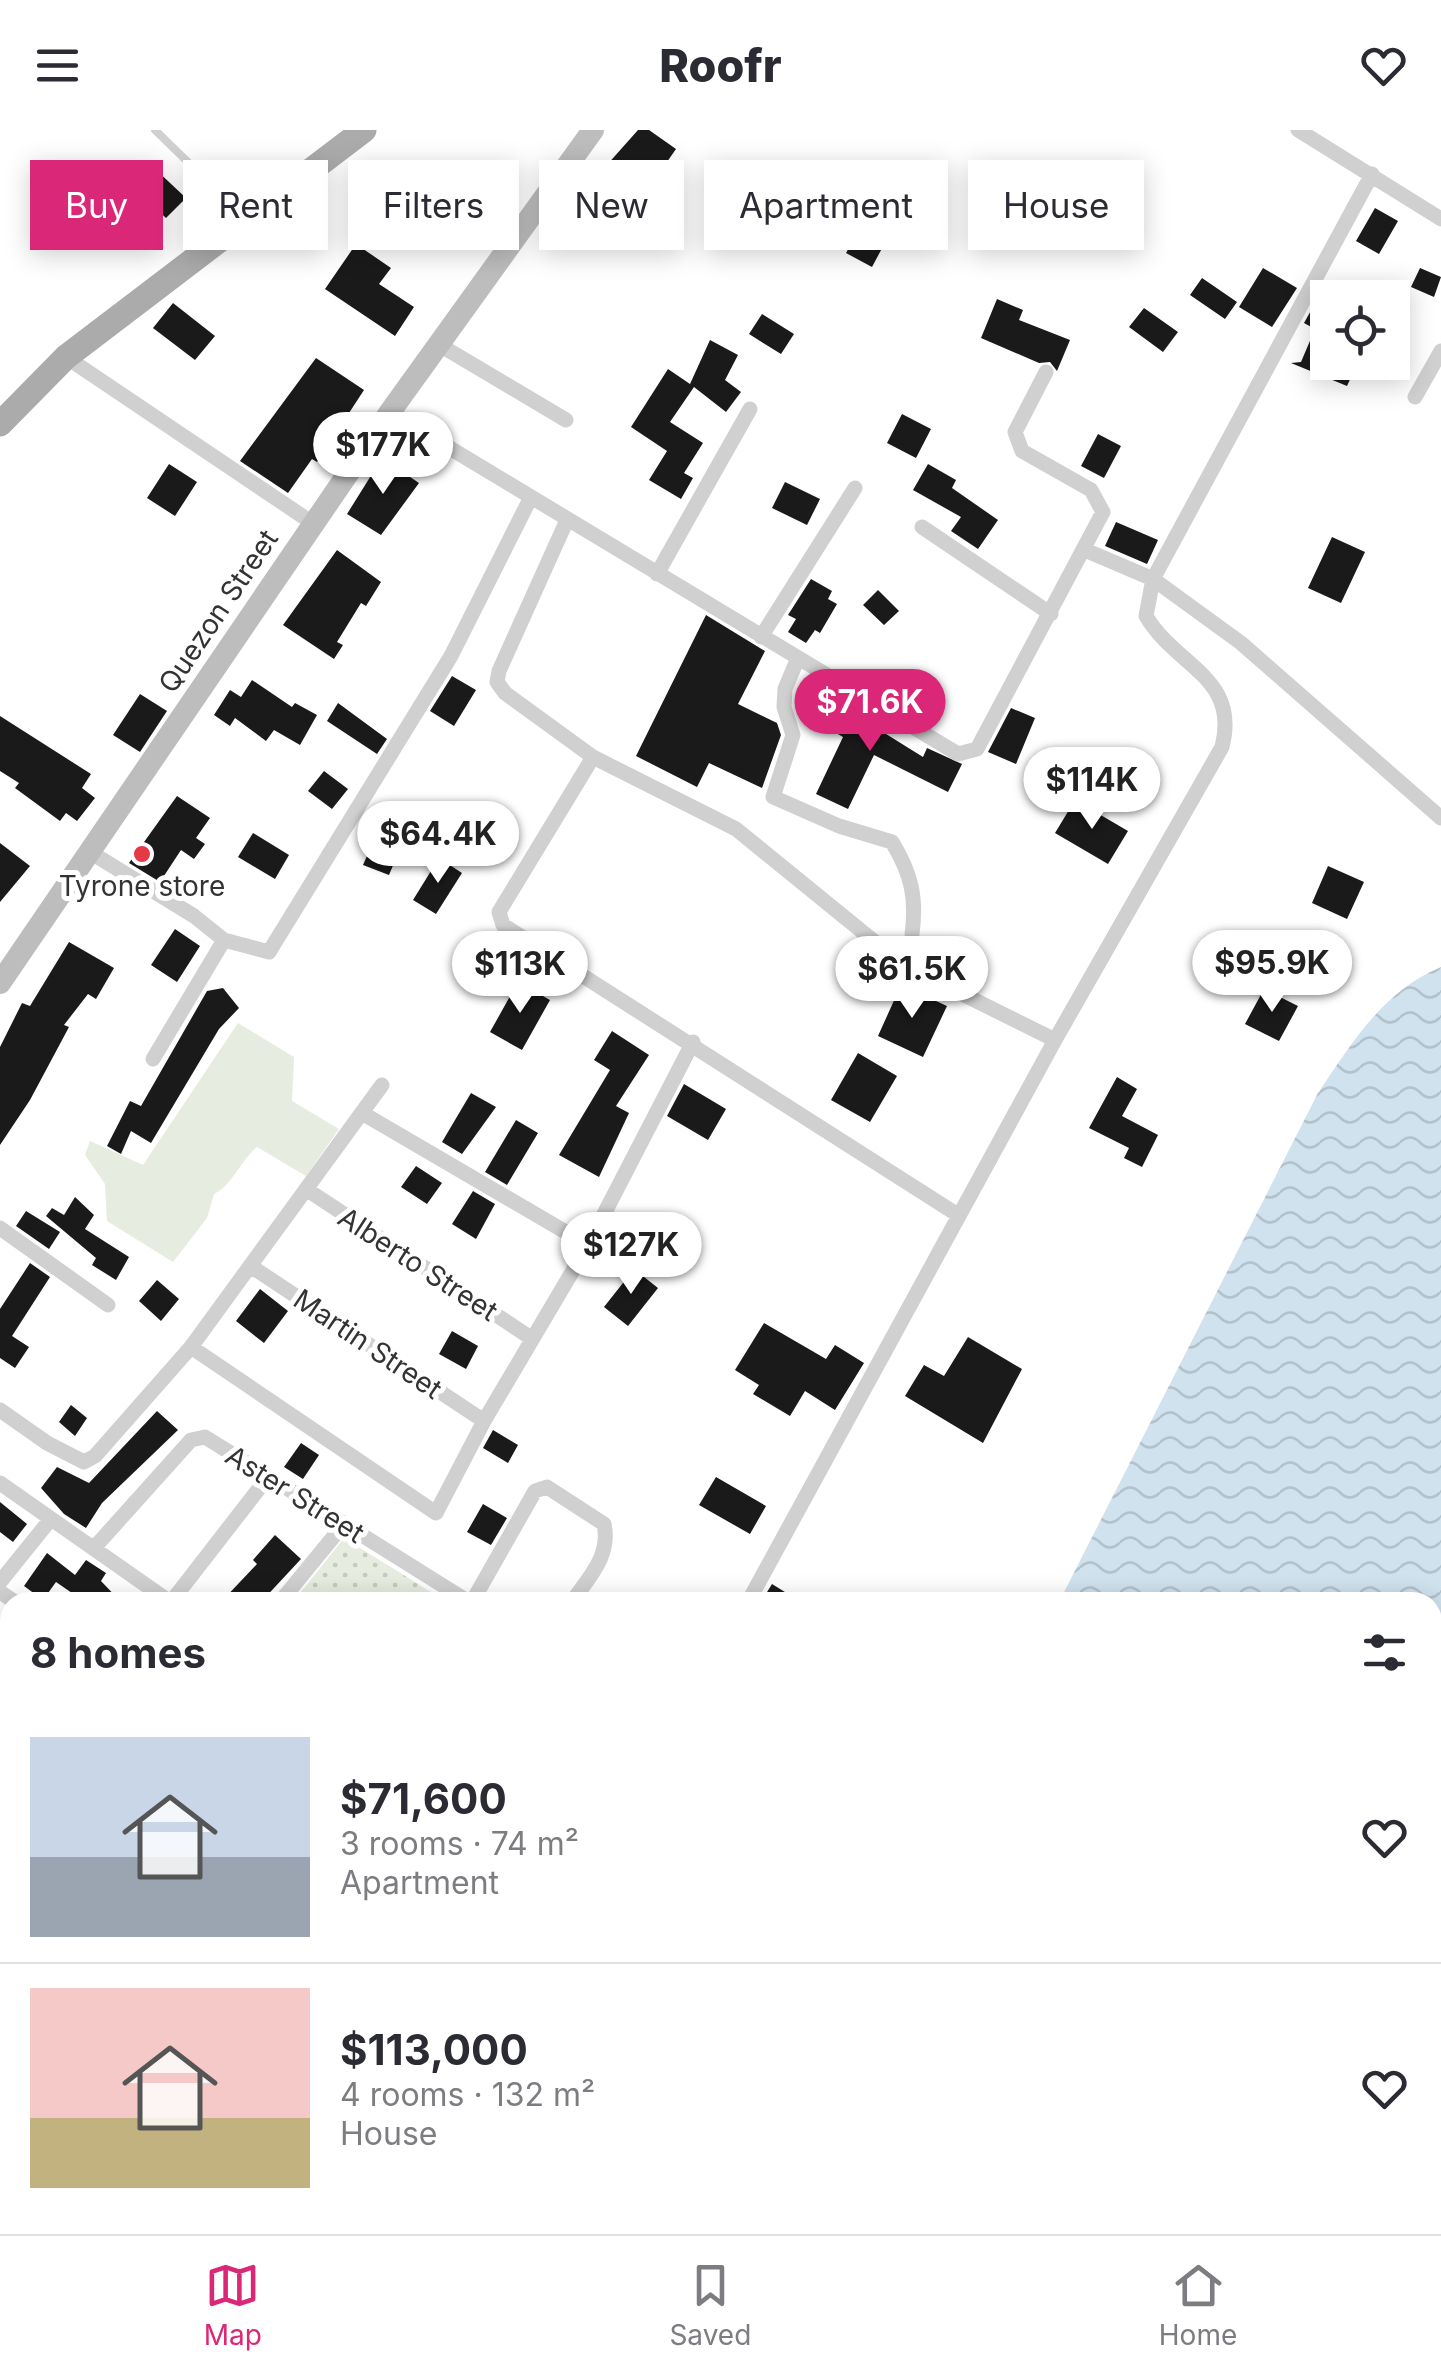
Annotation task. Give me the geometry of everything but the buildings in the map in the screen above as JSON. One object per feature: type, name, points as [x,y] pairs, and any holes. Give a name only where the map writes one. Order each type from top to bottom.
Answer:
[{"type":"main road","points":[[323,160],[364,130]]},
{"type":"main road","name":"Quezon Street","points":[[0,982],[390,412],[593,130]]},
{"type":"main road","points":[[0,424],[66,357],[204,250]]},
{"type":"street","points":[[1298,130],[1441,219]]},
{"type":"street","points":[[753,1592],[1055,1040],[1222,747],[1228,710],[1218,692],[1146,616],[1153,580],[1372,174]]},
{"type":"street","points":[[438,344],[566,420]]},
{"type":"street","points":[[1415,397],[1441,351]]},
{"type":"street","points":[[66,357],[314,524]]},
{"type":"street","points":[[390,412],[958,754],[969,754],[977,749],[1102,512],[1091,490],[1022,451],[1015,442],[1015,432],[1046,372]]},
{"type":"street","points":[[657,574],[750,408]]},
{"type":"street","points":[[761,637],[855,488]]},
{"type":"street","points":[[90,852],[194,916],[224,940],[268,952],[450,656],[530,499]]},
{"type":"street","points":[[567,520],[497,682],[594,757],[736,829],[902,964],[1055,1040]]},
{"type":"street","points":[[922,527],[1050,614]]},
{"type":"street","points":[[1085,550],[1153,580],[1241,643],[1441,818]]},
{"type":"street","points":[[798,658],[784,689],[784,707],[793,735],[774,797],[839,826],[892,842],[909,869],[916,906],[912,934]]},
{"type":"street","points":[[594,757],[498,918],[958,1215]]},
{"type":"street","points":[[153,1059],[224,940]]},
{"type":"street","points":[[190,1347],[436,1514],[484,1421],[588,1245],[693,1042]]},
{"type":"street","points":[[0,1410],[84,1462],[95,1456],[190,1347],[252,1267],[382,1085]]},
{"type":"street","points":[[362,1113],[588,1245]]},
{"type":"street","name":"Alberto Street","points":[[306,1190],[531,1338]]},
{"type":"street","points":[[0,1228],[108,1304]]},
{"type":"street","name":"Martin Street","points":[[252,1267],[484,1421]]},
{"type":"street","name":"Aster Street","points":[[94,1548],[191,1440],[205,1437],[454,1592]]},
{"type":"street","points":[[178,1592],[268,1477]]},
{"type":"street","points":[[0,1483],[156,1592]]},
{"type":"street","points":[[476,1592],[535,1491],[547,1487],[604,1524],[604,1555],[579,1592]]},
{"type":"street","points":[[0,1582],[50,1520]]},
{"type":"street","points":[[288,1592],[344,1524]]},
{"type":"lane","points":[[155,130],[186,160]]},
{"type":"shaded area","points":[[238,1023],[294,1057],[292,1101],[339,1129],[306,1176],[257,1147],[214,1194],[207,1218],[173,1262],[107,1221],[105,1184],[85,1155],[90,1141],[143,1165]]},
{"type":"shaded area","points":[[344,1538],[431,1592],[301,1592]]},
{"type":"water","points":[[1441,967],[1441,1592],[1064,1592],[1318,1093],[1370,1021],[1420,978]]},
{"type":"place","name":"Tyrone store","points":[[142,854]]}]
